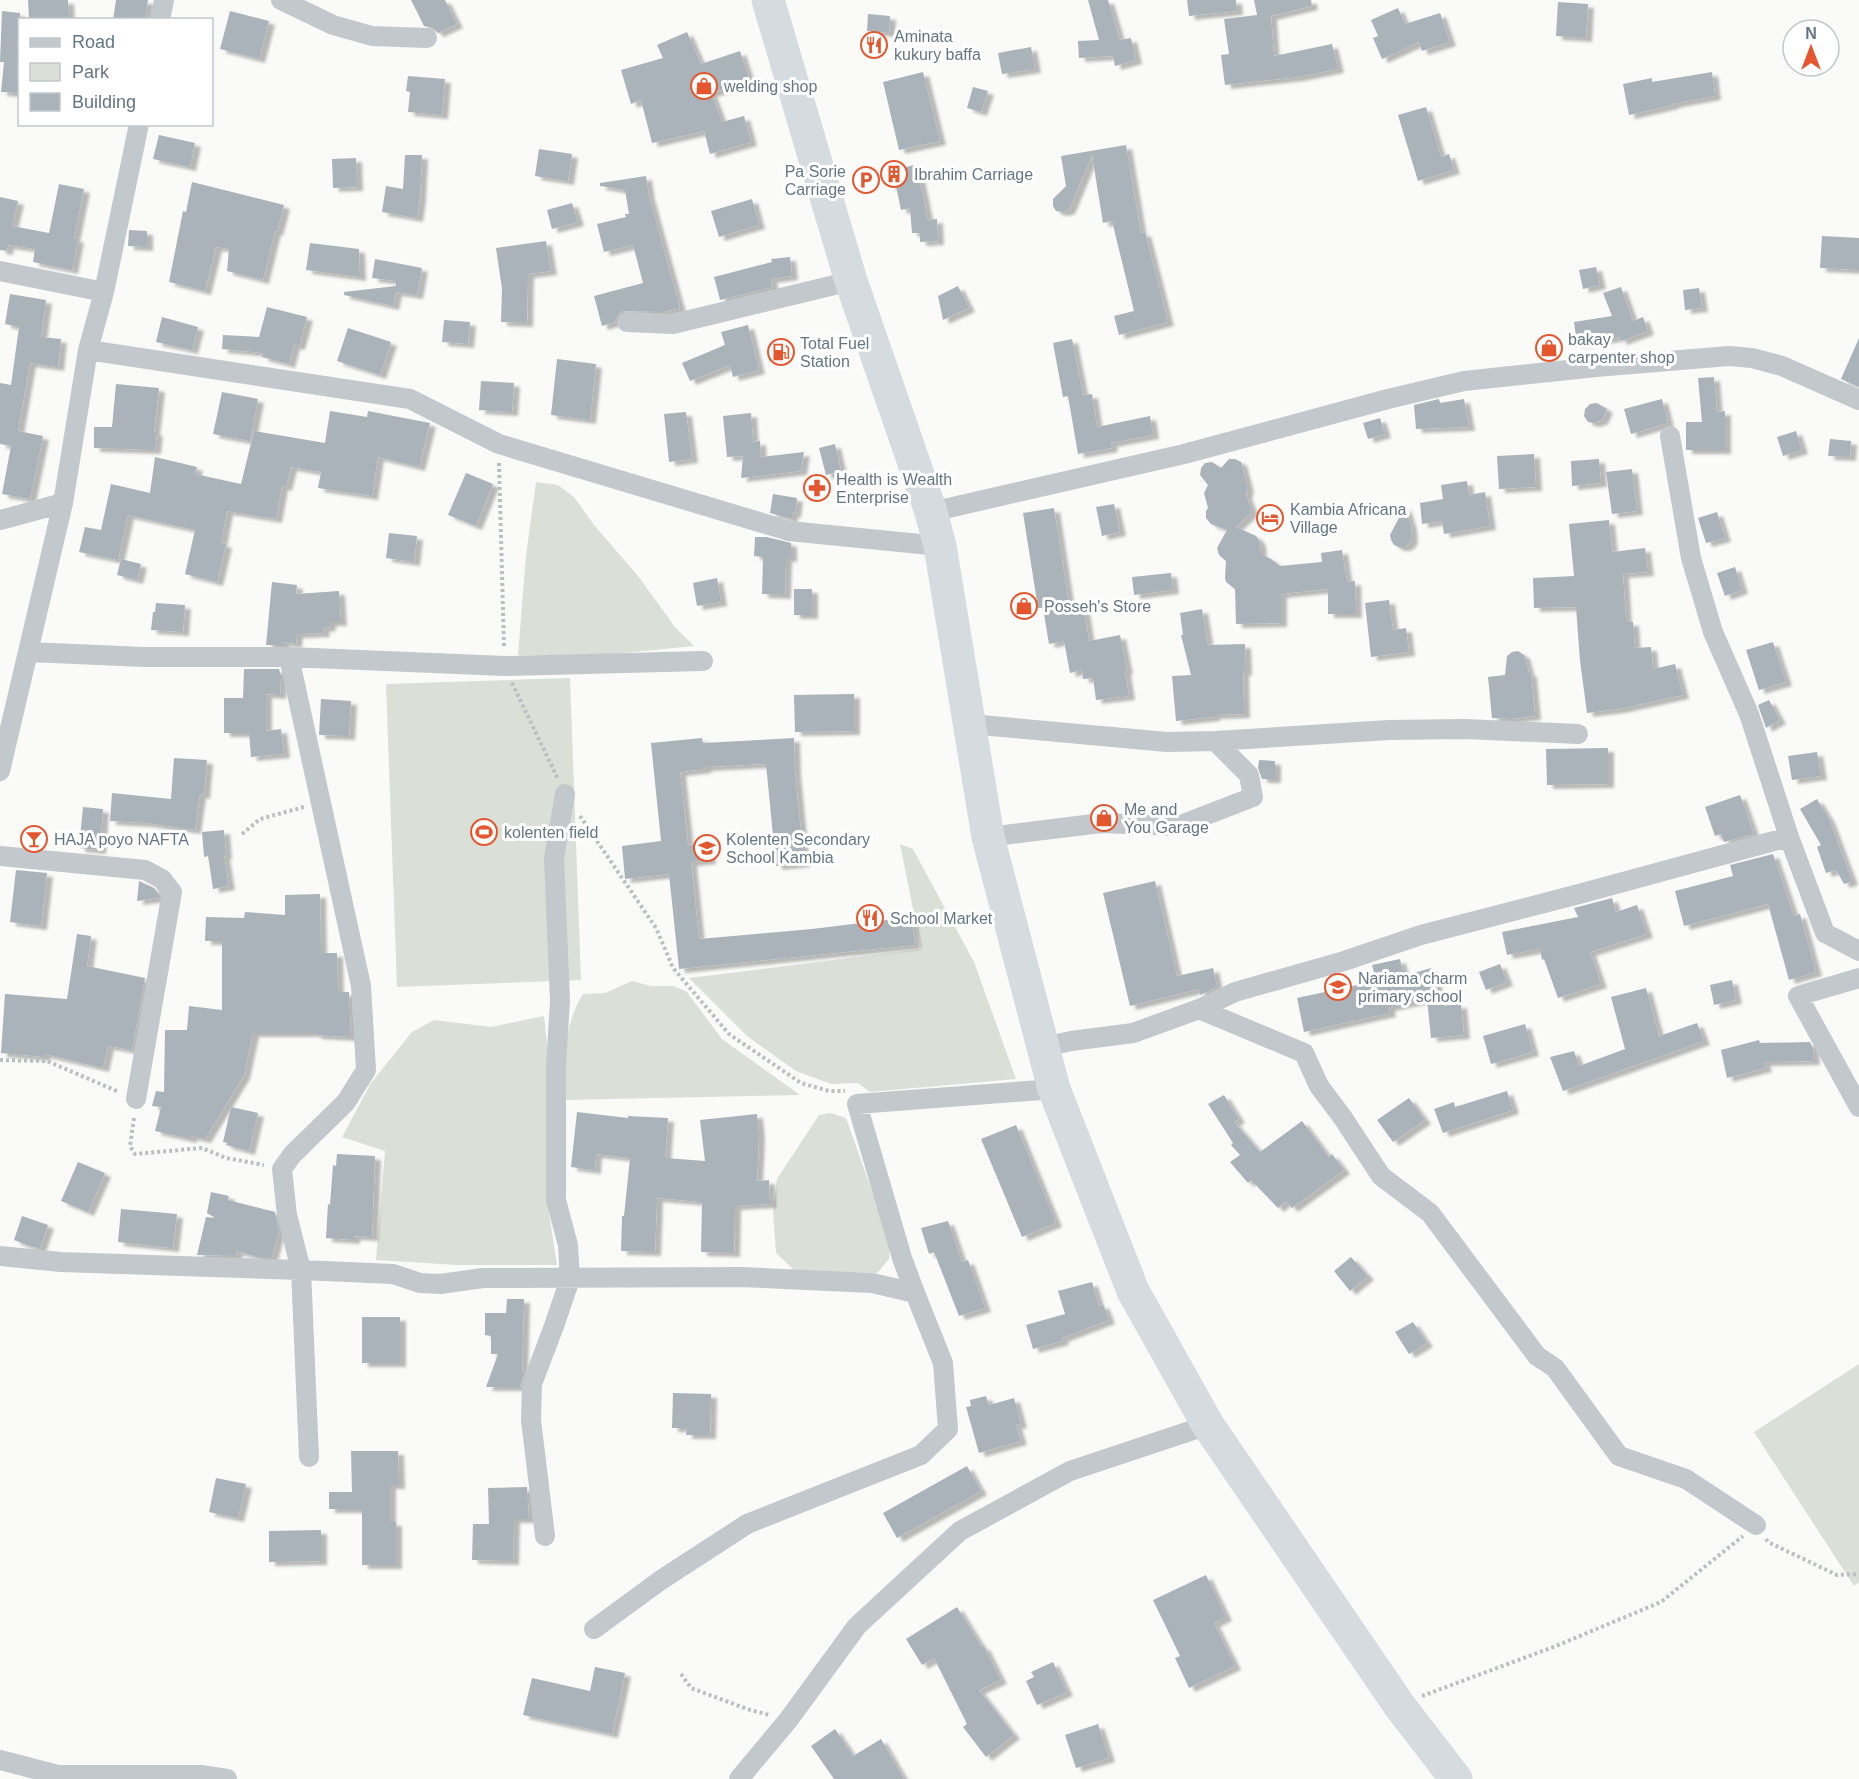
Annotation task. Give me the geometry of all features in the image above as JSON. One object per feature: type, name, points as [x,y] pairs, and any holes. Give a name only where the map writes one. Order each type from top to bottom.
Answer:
[{"type":"highway","points":[[768,0],[851,281],[931,512],[940,546],[988,837],[1054,1089],[1133,1291],[1208,1425],[1399,1705],[1456,1779]]},
{"type":"street","points":[[160,18],[164,0]]},
{"type":"street","points":[[281,0],[333,25],[372,36],[427,38]]},
{"type":"street","points":[[0,771],[63,503],[88,350],[104,292],[139,126]]},
{"type":"street","points":[[0,271],[104,292]]},
{"type":"street","points":[[627,322],[673,324],[851,281]]},
{"type":"street","points":[[88,350],[411,399],[499,444],[789,531],[940,546]]},
{"type":"street","points":[[931,512],[1184,454],[1388,399],[1475,380],[1729,356],[1752,358],[1782,366],[1859,400]]},
{"type":"street","points":[[1670,436],[1691,558],[1713,632],[1749,714],[1789,837],[1825,933],[1859,951]]},
{"type":"street","points":[[0,520],[63,503]]},
{"type":"street","points":[[29,652],[144,657],[290,657],[505,666],[703,661]]},
{"type":"street","points":[[290,657],[361,986],[366,1070],[346,1102],[292,1155],[282,1169],[288,1215],[301,1270],[309,1456]]},
{"type":"street","points":[[970,724],[1167,742],[1389,730],[1465,729],[1578,734]]},
{"type":"street","points":[[988,837],[1101,823],[1178,826],[1253,797],[1249,775],[1215,741]]},
{"type":"street","points":[[545,1536],[531,1420],[532,1384],[570,1279],[568,1245],[556,1200],[556,1066],[560,1001],[554,858],[565,794]]},
{"type":"street","points":[[1044,1047],[1133,1033],[1199,1009],[1235,992],[1344,961],[1421,935],[1789,837]]},
{"type":"street","points":[[0,856],[146,870],[162,879],[172,892],[136,1099]]},
{"type":"street","points":[[1859,978],[1798,996],[1859,1107]]},
{"type":"street","points":[[1199,1009],[1304,1053],[1319,1086],[1381,1176],[1430,1213],[1537,1356],[1555,1368],[1619,1456],[1686,1479],[1756,1526]]},
{"type":"street","points":[[594,1629],[661,1580],[747,1524],[921,1455],[948,1429],[944,1363],[902,1258],[857,1104],[1054,1089]]},
{"type":"street","points":[[0,1256],[61,1262],[393,1274],[420,1283],[440,1284],[483,1278],[741,1277],[872,1283],[915,1293]]},
{"type":"street","points":[[739,1779],[789,1719],[857,1626],[960,1531],[1070,1471],[1208,1425]]},
{"type":"street","points":[[0,1760],[58,1775],[201,1775],[227,1779]]},
{"type":"path","points":[[499,444],[505,666],[565,794],[656,928],[673,968],[729,1034],[801,1083],[829,1090],[847,1091],[857,1104]]},
{"type":"path","points":[[242,834],[260,819],[322,802]]},
{"type":"path","points":[[1399,1705],[1556,1646],[1661,1602],[1756,1526],[1768,1542],[1838,1575],[1859,1574]]},
{"type":"path","points":[[681,1674],[691,1688],[750,1710],[789,1719]]},
{"type":"green space","points":[[536,482],[558,485],[574,497],[594,525],[638,576],[675,627],[694,646],[583,657],[518,655],[526,556]]},
{"type":"green space","name":"kolenten field","points":[[570,678],[581,980],[397,987],[386,684]]},
{"type":"green space","points":[[900,844],[913,849],[974,962],[1016,1079],[870,1092],[858,1083],[831,1084],[796,1071],[747,1036],[689,978],[921,949]]},
{"type":"green space","points":[[632,981],[651,986],[673,986],[686,991],[722,1039],[800,1095],[563,1100],[564,1059],[568,1032],[576,1006],[583,994],[605,993]]},
{"type":"green space","points":[[544,1016],[547,1045],[547,1200],[557,1265],[457,1265],[376,1260],[385,1151],[342,1137],[371,1083],[412,1032],[434,1020],[491,1027]]},
{"type":"green space","points":[[831,1113],[846,1118],[890,1242],[889,1259],[877,1273],[799,1271],[794,1270],[776,1253],[773,1212],[777,1179],[819,1115]]},
{"type":"green space","points":[[1859,1364],[1859,1582],[1854,1586],[1754,1432]]},
{"type":"building","points":[[28,0],[68,0],[69,18],[29,18]]},
{"type":"building","points":[[116,0],[148,0],[145,18],[113,18]]},
{"type":"building","points":[[411,0],[445,0],[457,24],[438,33],[433,28],[424,26]]},
{"type":"building","points":[[1088,0],[1108,0],[1120,40],[1131,38],[1136,60],[1115,66],[1113,56],[1079,58],[1078,41],[1099,40]]},
{"type":"building","points":[[1187,0],[1236,0],[1237,11],[1189,16]]},
{"type":"building","points":[[1254,0],[1311,0],[1312,6],[1271,16],[1274,56],[1332,44],[1338,69],[1298,77],[1225,85],[1221,55],[1229,54],[1224,19],[1257,15]]},
{"type":"building","points":[[1558,2],[1588,4],[1586,38],[1556,36]]},
{"type":"building","points":[[1398,8],[1405,24],[1440,13],[1450,42],[1422,51],[1419,42],[1382,59],[1373,38],[1378,36],[1371,20]]},
{"type":"building","points":[[2,11],[20,13],[20,18],[18,18],[18,93],[1,92],[4,62],[0,62]]},
{"type":"building","points":[[230,11],[269,21],[259,59],[220,49]]},
{"type":"building","points":[[868,14],[890,16],[889,33],[867,31]]},
{"type":"building","points":[[687,32],[701,64],[740,51],[750,81],[711,93],[722,122],[744,116],[751,142],[710,154],[704,131],[652,143],[641,100],[631,104],[621,70],[663,58],[657,45]]},
{"type":"building","points":[[1031,47],[1035,69],[1002,74],[998,53]]},
{"type":"building","points":[[923,72],[940,141],[899,150],[883,82]]},
{"type":"building","points":[[1712,72],[1715,96],[1629,115],[1623,84],[1652,78],[1652,82]]},
{"type":"building","points":[[408,76],[445,79],[442,115],[408,112],[410,92],[406,91]]},
{"type":"building","points":[[973,87],[988,91],[981,112],[967,108]]},
{"type":"building","points":[[1426,107],[1441,157],[1449,154],[1454,170],[1418,181],[1398,115]]},
{"type":"building","points":[[159,135],[195,143],[190,167],[153,159]]},
{"type":"building","points":[[1126,145],[1141,233],[1145,232],[1168,322],[1119,335],[1114,316],[1134,311],[1112,221],[1103,223],[1092,155],[1069,210],[1056,211],[1053,199],[1066,186],[1061,156]]},
{"type":"building","points":[[539,149],[572,154],[568,181],[535,176]]},
{"type":"building","points":[[405,155],[422,155],[417,218],[382,212],[386,186],[403,189]]},
{"type":"building","points":[[356,158],[357,187],[333,188],[332,159]]},
{"type":"building","points":[[915,165],[928,220],[937,219],[938,241],[920,242],[920,233],[912,233],[910,208],[901,210],[896,186],[891,187],[887,171]]},
{"type":"building","points":[[646,176],[649,196],[680,308],[664,312],[622,311],[615,322],[602,326],[594,296],[643,283],[633,245],[604,252],[597,224],[626,217],[625,214],[629,214],[625,190],[600,186],[600,183]]},
{"type":"building","points":[[192,182],[284,205],[263,280],[227,271],[229,249],[216,247],[205,291],[169,282],[183,211],[186,212]]},
{"type":"building","points":[[59,184],[84,189],[74,238],[78,239],[72,270],[33,262],[35,249],[8,245],[7,251],[0,250],[0,197],[18,201],[12,226],[49,233]]},
{"type":"building","points":[[752,199],[759,225],[719,237],[711,211]]},
{"type":"building","points":[[572,203],[578,222],[552,229],[547,210]]},
{"type":"building","points":[[129,230],[147,231],[147,247],[128,246]]},
{"type":"building","points":[[1822,236],[1859,238],[1859,270],[1820,268]]},
{"type":"building","points":[[546,241],[551,271],[528,274],[527,323],[501,322],[502,289],[496,248]]},
{"type":"building","points":[[310,243],[359,249],[360,277],[306,270]]},
{"type":"building","points":[[790,257],[792,276],[771,279],[773,287],[720,300],[714,277],[772,262],[771,259]]},
{"type":"building","points":[[375,259],[422,268],[417,295],[396,292],[393,306],[344,295],[344,292],[396,286],[396,281],[372,278]]},
{"type":"building","points":[[1596,267],[1600,285],[1583,289],[1579,270]]},
{"type":"building","points":[[958,286],[969,308],[943,320],[938,296]]},
{"type":"building","points":[[1621,287],[1633,321],[1643,317],[1648,331],[1621,341],[1620,337],[1577,344],[1574,322],[1612,316],[1603,293]]},
{"type":"building","points":[[1699,288],[1702,308],[1685,310],[1683,290]]},
{"type":"building","points":[[10,294],[46,300],[41,337],[61,339],[58,367],[30,363],[18,431],[43,436],[30,499],[2,494],[11,446],[0,444],[0,383],[11,385],[19,327],[5,324]]},
{"type":"building","points":[[267,307],[307,317],[299,346],[294,345],[289,364],[262,357],[263,353],[222,349],[223,335],[259,337]]},
{"type":"building","points":[[162,317],[198,327],[192,350],[156,342]]},
{"type":"building","points":[[444,320],[470,322],[468,344],[442,342]]},
{"type":"building","points":[[748,325],[759,370],[733,377],[730,365],[690,381],[682,363],[725,345],[721,332]]},
{"type":"building","points":[[348,328],[391,342],[380,375],[337,361]]},
{"type":"building","points":[[1859,338],[1859,387],[1841,379]]},
{"type":"building","points":[[1072,339],[1083,395],[1092,394],[1097,427],[1150,416],[1153,435],[1111,443],[1112,448],[1078,454],[1068,396],[1063,397],[1053,343]]},
{"type":"building","points":[[557,359],[596,364],[590,420],[551,415]]},
{"type":"building","points":[[1714,377],[1717,412],[1725,411],[1725,450],[1686,450],[1686,422],[1702,422],[1698,378]]},
{"type":"building","points":[[481,381],[514,383],[512,412],[479,410]]},
{"type":"building","points":[[116,384],[159,388],[154,432],[157,432],[155,450],[94,448],[94,427],[112,427]]},
{"type":"building","points":[[222,392],[258,399],[250,441],[213,434]]},
{"type":"building","points":[[1439,399],[1440,403],[1464,399],[1469,427],[1416,429],[1414,405]]},
{"type":"building","points":[[1662,399],[1668,423],[1631,434],[1624,409]]},
{"type":"building","points":[[1597,403],[1607,409],[1602,420],[1595,423],[1588,422],[1584,416],[1585,409],[1590,404]]},
{"type":"building","points":[[330,411],[367,417],[368,411],[430,423],[419,467],[378,457],[372,496],[318,488],[321,472],[291,467],[286,487],[282,486],[276,519],[227,511],[221,543],[226,544],[217,582],[185,574],[195,530],[128,515],[118,560],[79,552],[85,527],[101,530],[111,484],[150,493],[155,457],[197,467],[195,474],[241,484],[254,431],[325,443]]},
{"type":"building","points":[[686,412],[692,459],[669,462],[664,414]]},
{"type":"building","points":[[751,413],[753,442],[760,441],[761,457],[804,452],[801,471],[741,478],[743,456],[727,457],[723,416]]},
{"type":"building","points":[[1380,418],[1385,434],[1368,439],[1363,423]]},
{"type":"building","points":[[1796,431],[1802,450],[1783,456],[1777,437]]},
{"type":"building","points":[[1830,439],[1851,441],[1850,457],[1828,456]]},
{"type":"building","points":[[835,444],[841,471],[826,475],[819,448]]},
{"type":"building","points":[[1534,454],[1536,487],[1499,489],[1497,456]]},
{"type":"building","points":[[1229,459],[1241,462],[1248,488],[1246,495],[1251,508],[1250,514],[1236,527],[1256,536],[1260,542],[1261,554],[1280,566],[1322,562],[1321,553],[1342,550],[1347,582],[1355,581],[1356,614],[1328,614],[1328,589],[1281,594],[1281,623],[1236,624],[1235,589],[1226,582],[1226,561],[1219,555],[1217,548],[1227,530],[1211,524],[1206,518],[1208,508],[1204,493],[1208,485],[1200,475],[1205,463],[1212,462],[1221,468]]},
{"type":"building","points":[[1599,459],[1601,483],[1572,486],[1571,461]]},
{"type":"building","points":[[1632,469],[1637,511],[1612,514],[1606,472]]},
{"type":"building","points":[[466,473],[493,484],[476,526],[448,515]]},
{"type":"building","points":[[1467,481],[1469,495],[1485,492],[1490,526],[1444,534],[1442,521],[1422,524],[1420,503],[1443,499],[1441,485]]},
{"type":"building","points":[[773,494],[797,498],[792,519],[770,513]]},
{"type":"building","points":[[1114,504],[1120,532],[1102,536],[1096,507]]},
{"type":"building","points":[[1405,506],[1412,539],[1405,547],[1399,547],[1394,545],[1390,535]]},
{"type":"building","points":[[1054,508],[1070,611],[1084,609],[1089,641],[1120,635],[1127,670],[1125,671],[1129,696],[1096,700],[1093,678],[1083,679],[1082,670],[1070,673],[1064,641],[1049,644],[1043,608],[1038,608],[1023,513]]},
{"type":"building","points":[[1717,512],[1725,538],[1706,543],[1698,518]]},
{"type":"building","points":[[1609,520],[1612,552],[1645,548],[1648,572],[1623,574],[1626,622],[1633,622],[1635,648],[1651,647],[1653,669],[1675,664],[1683,695],[1619,709],[1587,713],[1576,607],[1534,608],[1533,578],[1574,576],[1569,524]]},
{"type":"building","points":[[389,533],[417,536],[414,562],[386,558]]},
{"type":"building","points":[[755,537],[767,537],[791,543],[791,558],[786,558],[785,595],[762,594],[763,557],[754,556]]},
{"type":"building","points":[[121,559],[141,564],[137,580],[117,575]]},
{"type":"building","points":[[1735,567],[1742,590],[1725,596],[1717,573]]},
{"type":"building","points":[[1171,573],[1173,590],[1134,595],[1132,577]]},
{"type":"building","points":[[717,578],[721,602],[697,606],[693,583]]},
{"type":"building","points":[[272,582],[297,585],[296,594],[339,591],[341,622],[330,622],[330,627],[323,628],[324,633],[297,634],[296,644],[283,642],[283,645],[266,645]]},
{"type":"building","points":[[794,589],[812,589],[812,615],[794,615]]},
{"type":"building","points":[[1389,600],[1393,630],[1406,628],[1409,652],[1371,657],[1365,603]]},
{"type":"building","points":[[156,603],[185,605],[183,632],[151,630]]},
{"type":"building","points":[[1202,609],[1208,645],[1245,644],[1244,714],[1214,715],[1214,717],[1176,721],[1172,676],[1191,675],[1181,635],[1183,635],[1180,613]]},
{"type":"building","points":[[1773,642],[1786,682],[1759,690],[1746,650]]},
{"type":"building","points":[[1518,651],[1524,655],[1529,673],[1531,673],[1535,716],[1511,719],[1492,718],[1488,677],[1505,675],[1507,656]]},
{"type":"building","points":[[244,669],[279,669],[280,695],[266,694],[266,731],[281,729],[284,754],[251,757],[249,733],[224,733],[224,698],[243,698]]},
{"type":"building","points":[[854,694],[854,731],[795,732],[794,695]]},
{"type":"building","points":[[321,699],[351,701],[349,736],[319,735]]},
{"type":"building","points":[[1769,700],[1780,720],[1766,728],[1758,705]]},
{"type":"building","points":[[702,738],[703,743],[794,738],[804,863],[776,866],[766,764],[705,767],[706,769],[680,772],[688,845],[708,843],[710,860],[691,862],[699,939],[911,917],[915,945],[679,969],[669,874],[625,879],[622,846],[661,841],[651,743]]},
{"type":"building","points":[[1608,748],[1608,784],[1547,785],[1546,749]]},
{"type":"building","points":[[1817,752],[1821,776],[1792,780],[1788,756]]},
{"type":"building","points":[[174,758],[207,760],[204,795],[200,794],[195,830],[147,823],[110,821],[112,793],[171,799]]},
{"type":"building","points":[[1259,760],[1275,761],[1275,779],[1262,779],[1258,768]]},
{"type":"building","points":[[1740,795],[1754,834],[1724,842],[1721,834],[1715,836],[1705,807]]},
{"type":"building","points":[[1817,799],[1829,819],[1852,881],[1844,884],[1836,870],[1826,873],[1817,847],[1821,845],[1800,809]]},
{"type":"building","points":[[83,807],[103,809],[100,850],[79,848]]},
{"type":"building","points":[[224,830],[226,855],[224,855],[229,886],[213,889],[208,856],[204,857],[202,832]]},
{"type":"building","points":[[1773,854],[1794,916],[1800,914],[1816,972],[1789,980],[1768,904],[1684,926],[1675,891],[1733,876],[1730,865]]},
{"type":"building","points":[[16,870],[47,873],[41,926],[10,922]]},
{"type":"building","points":[[139,881],[154,888],[159,898],[137,901]]},
{"type":"building","points":[[1155,881],[1177,976],[1213,968],[1217,987],[1200,995],[1199,989],[1130,1006],[1103,893]]},
{"type":"building","points":[[320,894],[321,953],[337,953],[338,992],[349,992],[351,1037],[315,1035],[316,1033],[253,1033],[244,1075],[205,1139],[191,1136],[191,1139],[155,1131],[161,1107],[152,1106],[156,1091],[164,1092],[165,1030],[187,1030],[189,1006],[222,1010],[222,941],[205,941],[206,917],[244,918],[245,912],[285,915],[285,895]]},
{"type":"building","points":[[1612,898],[1616,912],[1637,905],[1647,934],[1590,952],[1601,984],[1558,998],[1544,959],[1542,960],[1540,949],[1507,955],[1502,932],[1578,917],[1574,908]]},
{"type":"building","points":[[77,934],[91,936],[87,966],[145,978],[132,1050],[108,1046],[103,1068],[44,1054],[44,1057],[1,1053],[5,994],[67,999]]},
{"type":"building","points":[[1400,959],[1404,976],[1431,968],[1443,1006],[1461,1004],[1464,1035],[1431,1038],[1427,999],[1389,1007],[1390,1013],[1304,1032],[1297,998],[1376,981],[1372,965]]},
{"type":"building","points":[[1500,964],[1507,982],[1486,990],[1479,972]]},
{"type":"building","points":[[1732,980],[1736,1000],[1714,1005],[1710,985]]},
{"type":"building","points":[[1646,988],[1659,1036],[1697,1023],[1704,1041],[1563,1091],[1550,1057],[1574,1051],[1579,1066],[1625,1049],[1611,997]]},
{"type":"building","points":[[1525,1024],[1533,1052],[1491,1064],[1483,1036]]},
{"type":"building","points":[[1759,1040],[1760,1043],[1810,1042],[1814,1061],[1764,1062],[1766,1068],[1727,1078],[1721,1050]]},
{"type":"building","points":[[1507,1091],[1513,1110],[1443,1133],[1434,1109],[1454,1102],[1455,1107]]},
{"type":"building","points":[[1224,1095],[1239,1119],[1234,1122],[1260,1152],[1302,1121],[1329,1157],[1332,1154],[1344,1170],[1292,1208],[1286,1201],[1278,1208],[1251,1180],[1248,1183],[1230,1162],[1240,1155],[1231,1145],[1233,1143],[1208,1104]]},
{"type":"building","points":[[1409,1098],[1425,1120],[1393,1142],[1377,1120]]},
{"type":"building","points":[[231,1107],[258,1113],[249,1151],[226,1145],[227,1143],[223,1142]]},
{"type":"building","points":[[577,1112],[628,1118],[628,1116],[668,1118],[665,1158],[705,1161],[700,1120],[757,1114],[759,1135],[757,1181],[769,1180],[770,1204],[735,1206],[734,1253],[701,1252],[702,1202],[657,1198],[655,1252],[621,1251],[622,1216],[624,1216],[630,1158],[596,1154],[595,1170],[571,1167]]},
{"type":"building","points":[[1016,1125],[1056,1223],[1022,1237],[981,1139]]},
{"type":"building","points":[[337,1154],[375,1156],[372,1237],[354,1236],[354,1240],[326,1238],[333,1165],[336,1166]]},
{"type":"building","points":[[78,1162],[105,1173],[88,1212],[61,1201]]},
{"type":"building","points":[[211,1192],[229,1196],[228,1200],[275,1212],[279,1231],[272,1257],[257,1257],[237,1251],[236,1256],[197,1255],[206,1217],[215,1218],[207,1213]]},
{"type":"building","points":[[121,1209],[177,1214],[173,1248],[118,1242]]},
{"type":"building","points":[[22,1216],[48,1225],[40,1248],[14,1240]]},
{"type":"building","points":[[948,1221],[962,1262],[968,1260],[985,1308],[959,1316],[934,1252],[929,1254],[921,1228]]},
{"type":"building","points":[[1351,1257],[1368,1276],[1350,1291],[1334,1271]]},
{"type":"building","points":[[1092,1282],[1099,1306],[1103,1304],[1109,1320],[1062,1338],[1063,1341],[1033,1349],[1026,1325],[1065,1314],[1058,1291]]},
{"type":"building","points":[[507,1299],[524,1299],[522,1371],[524,1371],[520,1387],[486,1387],[498,1354],[491,1354],[491,1336],[485,1335],[485,1313],[506,1313]]},
{"type":"building","points":[[362,1317],[400,1317],[400,1363],[362,1363]]},
{"type":"building","points":[[1413,1322],[1427,1343],[1409,1354],[1395,1332]]},
{"type":"building","points":[[673,1393],[711,1394],[710,1435],[686,1435],[687,1428],[672,1428]]},
{"type":"building","points":[[986,1396],[989,1405],[1014,1398],[1021,1424],[1016,1425],[1021,1441],[979,1453],[966,1407],[971,1406],[970,1400]]},
{"type":"building","points":[[351,1451],[398,1451],[399,1485],[390,1485],[390,1522],[396,1522],[396,1565],[362,1565],[362,1509],[329,1509],[329,1492],[352,1492]]},
{"type":"building","points":[[967,1466],[981,1491],[897,1538],[883,1513]]},
{"type":"building","points":[[216,1478],[246,1484],[238,1518],[209,1512]]},
{"type":"building","points":[[527,1487],[529,1519],[514,1519],[513,1561],[472,1560],[473,1524],[489,1524],[488,1488]]},
{"type":"building","points":[[321,1530],[321,1561],[269,1562],[269,1531]]},
{"type":"building","points":[[1206,1575],[1226,1617],[1214,1623],[1235,1666],[1189,1688],[1175,1658],[1180,1656],[1153,1600]]},
{"type":"building","points":[[957,1607],[982,1647],[984,1646],[1001,1680],[979,1690],[1014,1735],[986,1757],[963,1727],[967,1724],[934,1658],[922,1665],[906,1639]]},
{"type":"building","points":[[1053,1662],[1067,1692],[1037,1705],[1026,1681],[1034,1677],[1031,1672]]},
{"type":"building","points":[[595,1667],[625,1673],[612,1734],[523,1715],[532,1678],[590,1691]]},
{"type":"building","points":[[1098,1724],[1109,1758],[1076,1768],[1065,1735]]},
{"type":"building","points":[[835,1729],[853,1756],[881,1739],[904,1779],[834,1779],[811,1746]]},
{"type":"place","name":"Aminata kukury baffa","points":[[874,45]]},
{"type":"place","name":"welding shop","points":[[704,86]]},
{"type":"place","name":"Ibrahim Carriage","points":[[894,174]]},
{"type":"place","name":"Pa Sorie Carriage","points":[[866,180]]},
{"type":"place","name":"bakay carpenter shop","points":[[1549,348]]},
{"type":"place","name":"Total Fuel Station","points":[[781,352]]},
{"type":"place","name":"Health is Wealth Enterprise","points":[[817,488]]},
{"type":"place","name":"Kambia Africana Village","points":[[1270,518]]},
{"type":"place","name":"Posseh's Store","points":[[1024,606]]},
{"type":"place","name":"Me and You Garage","points":[[1104,818]]},
{"type":"place","name":"kolenten field","points":[[484,832]]},
{"type":"place","name":"HAJA poyo NAFTA","points":[[34,839]]},
{"type":"place","name":"Kolenten Secondary School Kambia","points":[[707,848]]},
{"type":"place","name":"School Market","points":[[870,918]]},
{"type":"place","name":"Nariama charm primary school","points":[[1338,987]]}]
